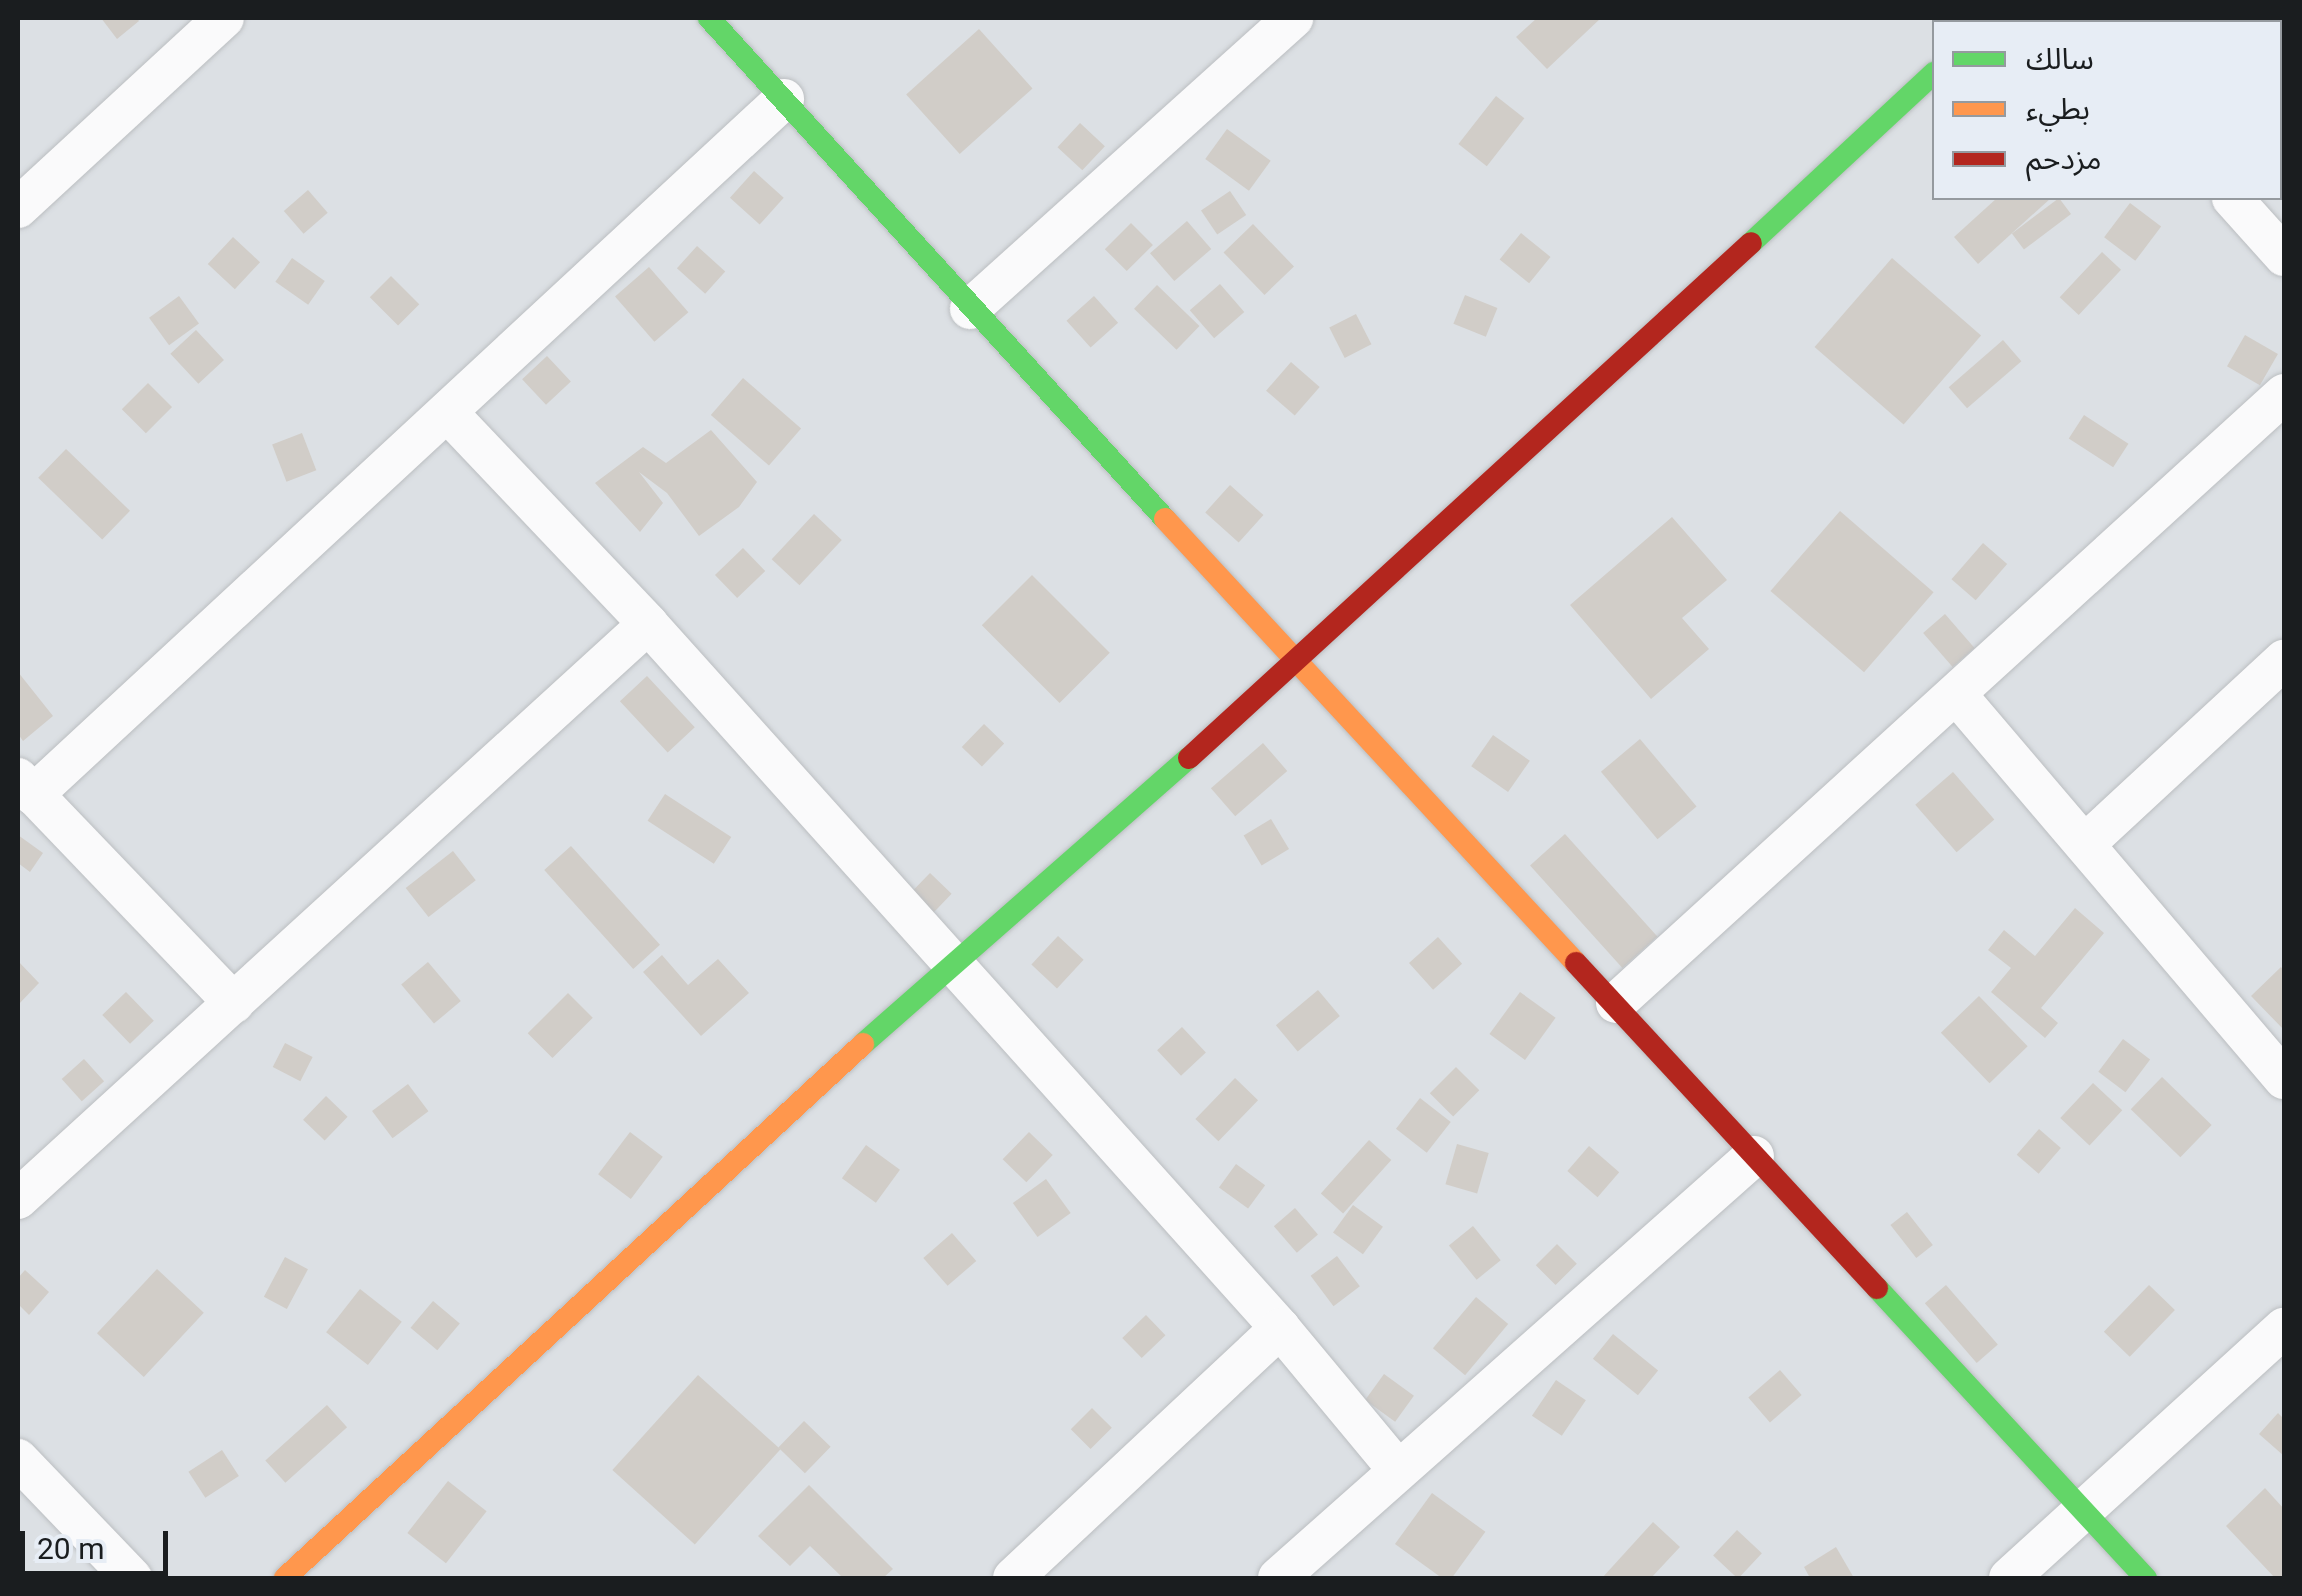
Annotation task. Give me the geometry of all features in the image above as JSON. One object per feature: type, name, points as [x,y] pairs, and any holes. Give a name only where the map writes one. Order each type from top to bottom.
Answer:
[{"type":"street","points":[[18,208],[224,18]]},
{"type":"street","points":[[709,18],[1297,665],[1616,1003],[2146,1578]]},
{"type":"street","points":[[970,309],[1292,18]]},
{"type":"street","points":[[285,1578],[950,964],[1297,665],[1932,74]]},
{"type":"street","points":[[234,1002],[25,786],[448,413],[784,99]]},
{"type":"street","points":[[2234,200],[2284,256]]},
{"type":"street","points":[[1616,1003],[2284,394]]},
{"type":"street","points":[[448,413],[648,624],[1280,1328],[1397,1469]]},
{"type":"street","points":[[18,1199],[648,624]]},
{"type":"street","points":[[2085,844],[2284,660]]},
{"type":"street","points":[[1956,694],[2284,1079]]},
{"type":"street","points":[[1278,1578],[1754,1156]]},
{"type":"street","points":[[1012,1578],[1280,1328]]},
{"type":"street","points":[[2009,1578],[2284,1328]]},
{"type":"street","points":[[18,1460],[132,1578]]},
{"type":"building","points":[[101,18],[137,18],[139,21],[117,39]]},
{"type":"building","points":[[1537,18],[1601,18],[1547,69],[1516,37]]},
{"type":"building","points":[[979,29],[1033,88],[960,154],[906,95]]},
{"type":"building","points":[[1496,96],[1524,118],[1487,166],[1458,144]]},
{"type":"building","points":[[1080,123],[1105,146],[1082,170],[1057,147]]},
{"type":"building","points":[[1227,129],[1271,161],[1249,191],[1205,159]]},
{"type":"building","points":[[754,171],[784,198],[760,225],[730,198]]},
{"type":"building","points":[[308,190],[328,213],[304,234],[284,211]]},
{"type":"building","points":[[1230,191],[1246,215],[1217,235],[1201,211]]},
{"type":"building","points":[[1995,200],[2049,200],[1978,264],[1954,237]]},
{"type":"building","points":[[2061,200],[2071,214],[2024,249],[2012,234]]},
{"type":"building","points":[[2130,203],[2161,226],[2135,261],[2104,237]]},
{"type":"building","points":[[1187,221],[1211,249],[1174,281],[1150,253]]},
{"type":"building","points":[[1131,223],[1153,245],[1127,271],[1105,249]]},
{"type":"building","points":[[1253,224],[1294,266],[1264,295],[1224,252]]},
{"type":"building","points":[[1521,233],[1551,257],[1529,283],[1500,259]]},
{"type":"building","points":[[233,237],[260,262],[235,289],[208,264]]},
{"type":"building","points":[[697,246],[725,271],[705,294],[677,268]]},
{"type":"building","points":[[2102,252],[2121,270],[2079,315],[2060,297]]},
{"type":"building","points":[[292,258],[325,281],[308,305],[275,282]]},
{"type":"building","points":[[1892,258],[1981,335],[1904,424],[1815,347]]},
{"type":"building","points":[[649,267],[688,312],[654,342],[615,297]]},
{"type":"building","points":[[391,276],[419,304],[398,325],[370,297]]},
{"type":"building","points":[[1220,284],[1244,312],[1214,338],[1190,310]]},
{"type":"building","points":[[1157,285],[1199,326],[1177,350],[1134,309]]},
{"type":"building","points":[[1465,295],[1497,308],[1486,337],[1453,324]]},
{"type":"building","points":[[179,296],[199,324],[169,345],[149,318]]},
{"type":"building","points":[[1094,296],[1118,323],[1091,348],[1067,321]]},
{"type":"building","points":[[1356,314],[1371,344],[1345,358],[1329,328]]},
{"type":"building","points":[[196,330],[224,360],[198,384],[170,354]]},
{"type":"building","points":[[2245,335],[2278,354],[2260,385],[2227,366]]},
{"type":"building","points":[[2003,340],[2021,361],[1967,408],[1949,387]]},
{"type":"building","points":[[547,356],[571,382],[546,405],[522,379]]},
{"type":"building","points":[[1291,362],[1320,387],[1295,416],[1266,391]]},
{"type":"building","points":[[743,378],[801,429],[769,465],[711,415]]},
{"type":"building","points":[[148,383],[172,407],[146,433],[122,409]]},
{"type":"building","points":[[2084,415],[2128,444],[2113,467],[2069,438]]},
{"type":"building","points":[[711,430],[757,482],[739,507],[699,536],[667,493],[639,472],[663,503],[640,532],[595,483],[643,447],[666,463]]},
{"type":"building","points":[[302,433],[316,470],[286,482],[272,444]]},
{"type":"building","points":[[66,449],[130,511],[102,540],[38,478]]},
{"type":"building","points":[[1230,485],[1263,515],[1239,543],[1205,512]]},
{"type":"building","points":[[1840,511],[1934,592],[1864,672],[1770,591]]},
{"type":"building","points":[[814,514],[842,540],[800,585],[772,559]]},
{"type":"building","points":[[1672,517],[1727,580],[1682,618],[1709,649],[1651,699],[1570,605]]},
{"type":"building","points":[[1983,543],[2007,564],[1976,600],[1952,579]]},
{"type":"building","points":[[743,548],[765,571],[737,598],[715,575]]},
{"type":"building","points":[[1032,575],[1110,653],[1060,703],[982,625]]},
{"type":"building","points":[[1945,614],[1975,648],[1953,667],[1923,633]]},
{"type":"building","points":[[18,672],[53,716],[23,741],[18,734]]},
{"type":"building","points":[[647,676],[695,727],[668,752],[620,701]]},
{"type":"building","points":[[984,724],[1004,743],[982,766],[962,747]]},
{"type":"building","points":[[1493,735],[1530,761],[1508,792],[1471,766]]},
{"type":"building","points":[[1640,739],[1697,806],[1657,839],[1601,772]]},
{"type":"building","points":[[1263,743],[1287,771],[1235,816],[1211,788]]},
{"type":"building","points":[[1953,772],[1994,820],[1957,852],[1915,805]]},
{"type":"building","points":[[665,794],[731,837],[714,864],[648,821]]},
{"type":"building","points":[[1271,819],[1289,849],[1262,865],[1244,835]]},
{"type":"building","points":[[1565,834],[1657,937],[1622,968],[1530,865]]},
{"type":"building","points":[[18,835],[43,853],[30,872],[18,863]]},
{"type":"building","points":[[571,846],[660,945],[633,969],[544,870]]},
{"type":"building","points":[[453,851],[476,880],[428,917],[406,888]]},
{"type":"building","points":[[930,873],[952,894],[931,915],[909,895]]},
{"type":"building","points":[[2075,908],[2104,933],[2041,1008],[2058,1023],[2045,1038],[1991,992],[2011,968],[1988,950],[2004,930],[2035,956]]},
{"type":"building","points":[[1058,936],[1084,960],[1057,988],[1031,965]]},
{"type":"building","points":[[1438,937],[1462,964],[1433,990],[1409,963]]},
{"type":"building","points":[[662,955],[688,985],[718,959],[749,993],[701,1036],[643,972]]},
{"type":"building","points":[[18,961],[39,983],[18,1005]]},
{"type":"building","points":[[428,962],[461,1001],[434,1024],[401,984]]},
{"type":"building","points":[[2281,967],[2284,971],[2284,1030],[2251,996]]},
{"type":"building","points":[[1318,990],[1340,1016],[1298,1051],[1276,1025]]},
{"type":"building","points":[[126,992],[154,1021],[130,1044],[102,1015]]},
{"type":"building","points":[[1520,992],[1556,1018],[1525,1060],[1489,1034]]},
{"type":"building","points":[[568,993],[593,1018],[552,1058],[528,1033]]},
{"type":"building","points":[[1979,996],[2028,1046],[1990,1083],[1941,1033]]},
{"type":"building","points":[[1182,1027],[1206,1053],[1181,1076],[1157,1050]]},
{"type":"building","points":[[2123,1039],[2150,1059],[2125,1092],[2098,1072]]},
{"type":"building","points":[[285,1043],[313,1057],[300,1081],[273,1067]]},
{"type":"building","points":[[84,1059],[104,1081],[82,1101],[62,1079]]},
{"type":"building","points":[[1456,1067],[1479,1090],[1453,1116],[1430,1093]]},
{"type":"building","points":[[2162,1077],[2212,1125],[2180,1157],[2131,1109]]},
{"type":"building","points":[[1235,1078],[1258,1100],[1218,1141],[1195,1119]]},
{"type":"building","points":[[2093,1083],[2122,1110],[2090,1145],[2060,1118]]},
{"type":"building","points":[[408,1084],[428,1111],[393,1138],[372,1111]]},
{"type":"building","points":[[326,1096],[348,1117],[325,1141],[303,1120]]},
{"type":"building","points":[[1420,1098],[1451,1122],[1427,1153],[1396,1129]]},
{"type":"building","points":[[2039,1129],[2061,1148],[2039,1174],[2017,1155]]},
{"type":"building","points":[[630,1132],[663,1157],[631,1199],[598,1174]]},
{"type":"building","points":[[1029,1132],[1053,1155],[1026,1182],[1003,1159]]},
{"type":"building","points":[[1369,1140],[1391,1160],[1343,1214],[1321,1194]]},
{"type":"building","points":[[1457,1144],[1489,1153],[1477,1193],[1445,1184]]},
{"type":"building","points":[[866,1145],[900,1170],[876,1203],[842,1178]]},
{"type":"building","points":[[1589,1146],[1619,1172],[1598,1197],[1567,1171]]},
{"type":"building","points":[[1236,1164],[1265,1185],[1248,1209],[1219,1187]]},
{"type":"building","points":[[1046,1179],[1071,1213],[1038,1237],[1013,1203]]},
{"type":"building","points":[[1353,1205],[1383,1227],[1363,1254],[1333,1233]]},
{"type":"building","points":[[1295,1208],[1318,1234],[1297,1253],[1274,1226]]},
{"type":"building","points":[[1907,1212],[1933,1245],[1916,1258],[1890,1225]]},
{"type":"building","points":[[1473,1226],[1501,1260],[1477,1280],[1449,1246]]},
{"type":"building","points":[[952,1233],[976,1261],[948,1286],[923,1258]]},
{"type":"building","points":[[1557,1244],[1577,1264],[1556,1285],[1536,1265]]},
{"type":"building","points":[[1337,1256],[1360,1286],[1334,1306],[1311,1276]]},
{"type":"building","points":[[285,1257],[308,1269],[287,1309],[264,1297]]},
{"type":"building","points":[[157,1269],[204,1313],[144,1377],[97,1333]]},
{"type":"building","points":[[25,1270],[49,1292],[29,1315],[18,1304],[18,1278]]},
{"type":"building","points":[[1946,1285],[1998,1345],[1977,1363],[1925,1303]]},
{"type":"building","points":[[2149,1285],[2175,1310],[2130,1357],[2104,1332]]},
{"type":"building","points":[[360,1289],[402,1322],[368,1365],[326,1332]]},
{"type":"building","points":[[1476,1297],[1508,1324],[1465,1375],[1433,1348]]},
{"type":"building","points":[[433,1301],[460,1323],[437,1350],[411,1328]]},
{"type":"building","points":[[1146,1315],[1165,1335],[1142,1358],[1122,1338]]},
{"type":"building","points":[[1613,1334],[1658,1371],[1638,1395],[1593,1359]]},
{"type":"building","points":[[1780,1370],[1802,1395],[1770,1422],[1748,1398]]},
{"type":"building","points":[[1384,1374],[1414,1396],[1395,1422],[1365,1400]]},
{"type":"building","points":[[698,1375],[780,1449],[695,1544],[612,1470]]},
{"type":"building","points":[[1556,1380],[1586,1400],[1562,1436],[1532,1416]]},
{"type":"building","points":[[327,1405],[347,1427],[285,1483],[265,1461]]},
{"type":"building","points":[[1092,1408],[1112,1428],[1091,1449],[1071,1429]]},
{"type":"building","points":[[2278,1413],[2284,1419],[2284,1456],[2259,1434]]},
{"type":"building","points":[[804,1421],[831,1447],[805,1473],[778,1448]]},
{"type":"building","points":[[222,1450],[239,1476],[205,1498],[188,1472]]},
{"type":"building","points":[[448,1481],[487,1511],[446,1563],[407,1533]]},
{"type":"building","points":[[809,1485],[893,1569],[883,1578],[843,1578],[810,1546],[790,1566],[758,1536]]},
{"type":"building","points":[[2265,1488],[2284,1509],[2284,1578],[2275,1578],[2226,1526]]},
{"type":"building","points":[[1432,1493],[1485,1532],[1452,1578],[1442,1578],[1395,1544]]},
{"type":"building","points":[[1653,1522],[1680,1547],[1651,1578],[1602,1578]]},
{"type":"building","points":[[1737,1530],[1762,1553],[1739,1578],[1713,1556]]},
{"type":"building","points":[[1836,1547],[1854,1578],[1810,1578],[1804,1567]]},
{"type":"traffic: fast","points":[[709,18],[1165,519]]},
{"type":"traffic: fast","points":[[1751,243],[1932,75]]},
{"type":"traffic: fast","points":[[863,1044],[1189,758]]},
{"type":"traffic: fast","points":[[1877,1288],[2146,1578]]},
{"type":"traffic: slow","points":[[1165,519],[1576,963]]},
{"type":"traffic: slow","points":[[285,1578],[863,1044]]},
{"type":"traffic: jam","points":[[1189,758],[1751,243]]},
{"type":"traffic: jam","points":[[1576,963],[1877,1288]]}]
